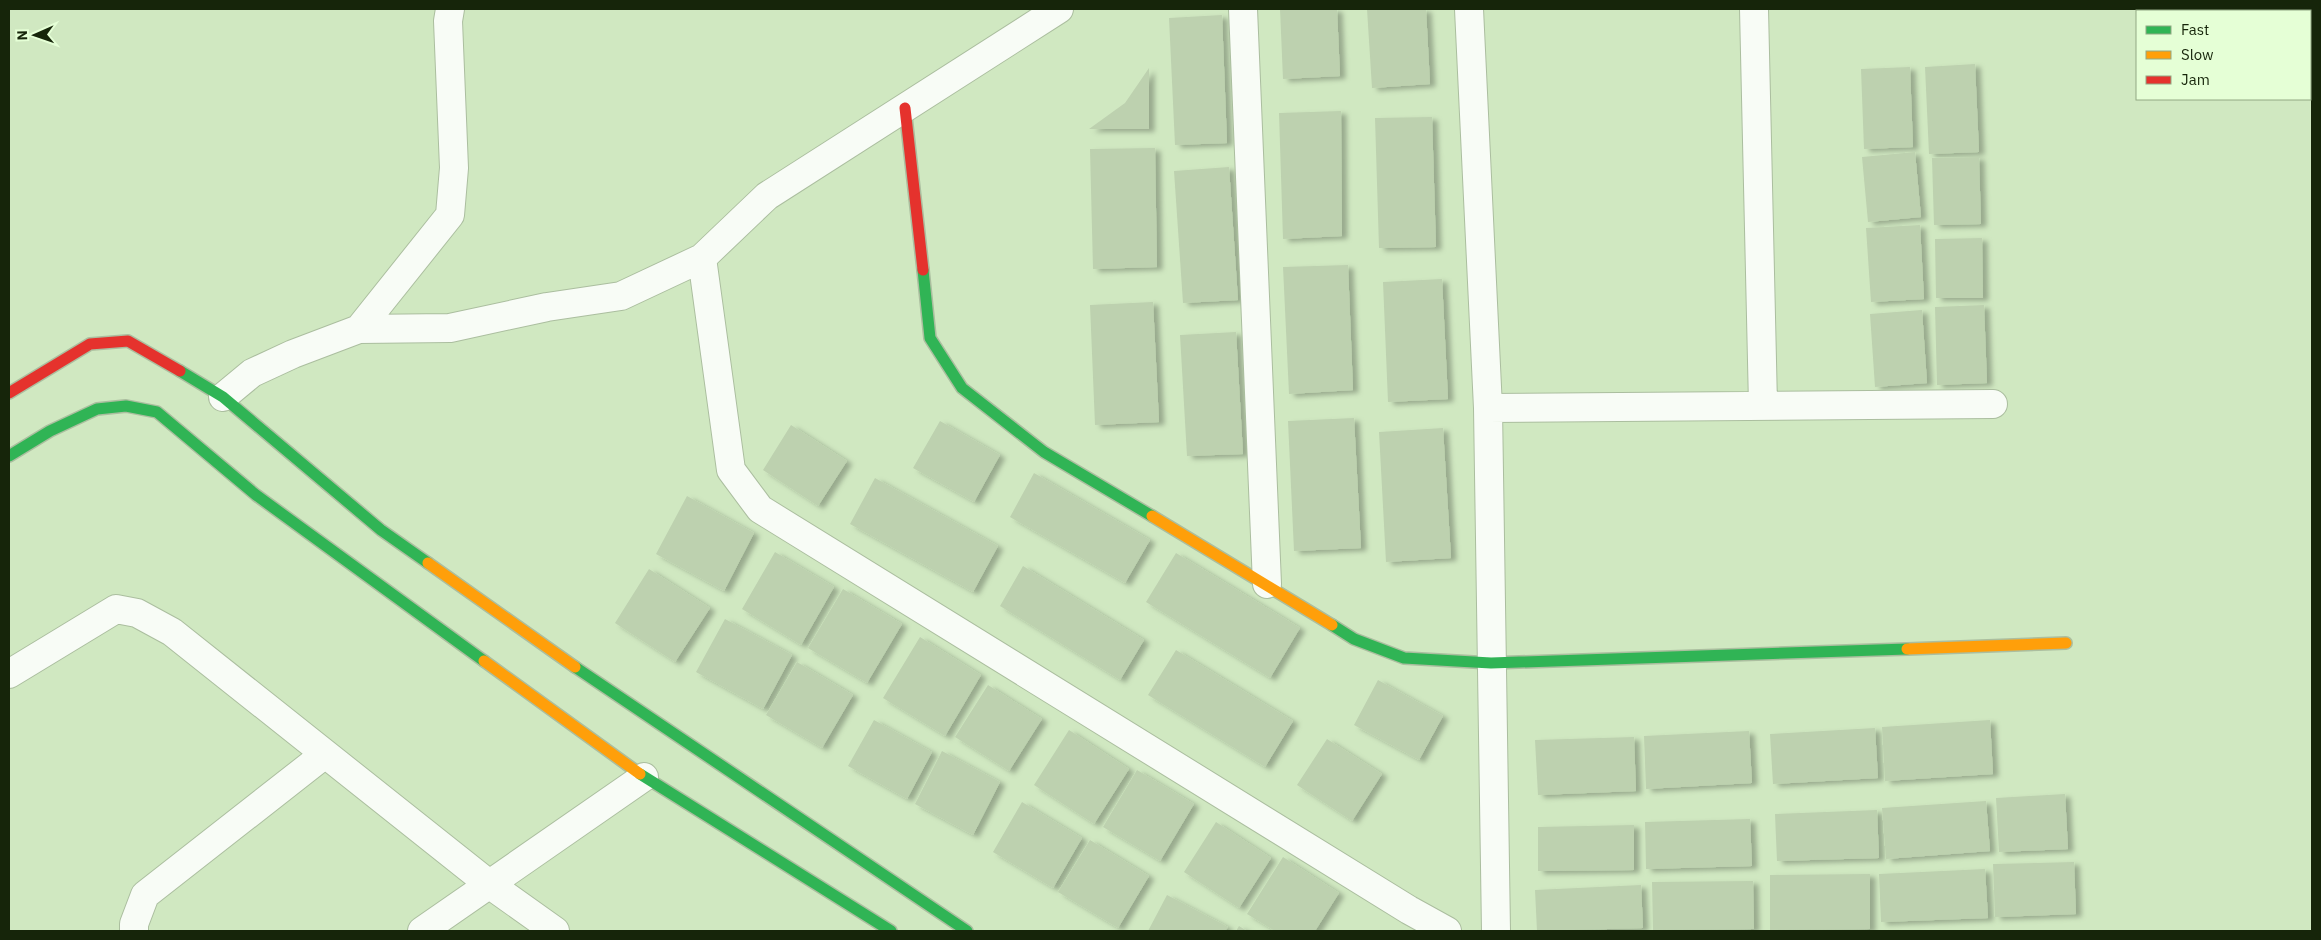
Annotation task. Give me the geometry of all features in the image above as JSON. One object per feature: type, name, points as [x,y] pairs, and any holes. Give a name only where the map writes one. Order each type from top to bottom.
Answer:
[{"type":"street","points":[[359,329],[450,215],[454,168],[448,21],[450,9]]},
{"type":"street","points":[[223,398],[252,373],[292,354],[359,329],[450,328],[547,307],[620,296],[702,258],[767,196],[1059,9]]},
{"type":"street","points":[[1243,9],[1267,584]]},
{"type":"street","points":[[1469,9],[1488,408],[1496,931]]},
{"type":"street","points":[[1754,9],[1762,405]]},
{"type":"street","points":[[905,108],[930,338],[962,388],[1044,452],[1267,584],[1354,639],[1404,658],[1491,663],[2066,643]]},
{"type":"street","points":[[702,258],[731,470],[760,509],[1409,910],[1447,931]]},
{"type":"street","points":[[9,393],[90,344],[128,341],[223,398],[381,530],[616,695],[967,931]]},
{"type":"street","points":[[1488,408],[1993,404]]},
{"type":"street","points":[[9,456],[50,431],[97,409],[126,406],[156,412],[256,495],[644,777],[891,931]]},
{"type":"street","points":[[9,674],[116,609],[137,613],[172,632],[489,884],[555,931]]},
{"type":"street","points":[[134,931],[134,924],[145,895],[325,754]]},
{"type":"street","points":[[422,931],[644,777]]},
{"type":"building","points":[[1280,9],[1337,9],[1340,76],[1283,79]]},
{"type":"building","points":[[1367,9],[1426,9],[1430,84],[1372,88]]},
{"type":"building","points":[[1222,15],[1227,143],[1175,145],[1169,18]]},
{"type":"building","points":[[1975,64],[1979,152],[1929,154],[1925,67]]},
{"type":"building","points":[[1910,67],[1913,147],[1864,149],[1861,69]]},
{"type":"building","points":[[1149,68],[1149,129],[1089,129],[1125,103]]},
{"type":"building","points":[[1341,111],[1342,236],[1283,239],[1279,113]]},
{"type":"building","points":[[1432,117],[1436,247],[1379,248],[1375,118]]},
{"type":"building","points":[[1155,148],[1157,267],[1093,269],[1090,149]]},
{"type":"building","points":[[1915,152],[1921,217],[1868,222],[1862,157]]},
{"type":"building","points":[[1979,157],[1981,224],[1934,225],[1932,158]]},
{"type":"building","points":[[1229,167],[1238,300],[1183,303],[1174,171]]},
{"type":"building","points":[[1920,225],[1924,299],[1871,302],[1866,228]]},
{"type":"building","points":[[1982,238],[1983,298],[1936,298],[1935,239]]},
{"type":"building","points":[[1348,265],[1353,390],[1289,394],[1283,267]]},
{"type":"building","points":[[1442,279],[1448,399],[1388,402],[1383,282]]},
{"type":"building","points":[[1153,302],[1159,422],[1095,425],[1090,305]]},
{"type":"building","points":[[1984,305],[1987,383],[1937,385],[1935,307]]},
{"type":"building","points":[[1922,310],[1927,383],[1875,387],[1870,314]]},
{"type":"building","points":[[1236,332],[1243,454],[1187,456],[1180,335]]},
{"type":"building","points":[[1354,418],[1361,548],[1294,551],[1288,421]]},
{"type":"building","points":[[940,421],[1000,455],[974,502],[913,468]]},
{"type":"building","points":[[791,425],[847,461],[818,506],[763,470]]},
{"type":"building","points":[[1443,428],[1451,558],[1386,562],[1379,432]]},
{"type":"building","points":[[1034,473],[1150,540],[1125,583],[1010,517]]},
{"type":"building","points":[[875,478],[998,546],[973,592],[850,524]]},
{"type":"building","points":[[687,496],[754,533],[724,591],[656,554]]},
{"type":"building","points":[[775,552],[834,587],[801,645],[742,609]]},
{"type":"building","points":[[1176,553],[1300,628],[1270,678],[1146,602]]},
{"type":"building","points":[[1023,566],[1144,640],[1120,680],[1000,606]]},
{"type":"building","points":[[649,569],[710,608],[675,662],[615,623]]},
{"type":"building","points":[[843,589],[902,624],[867,683],[808,648]]},
{"type":"building","points":[[725,619],[792,655],[763,709],[696,672]]},
{"type":"building","points":[[920,637],[981,675],[945,736],[883,698]]},
{"type":"building","points":[[1176,650],[1293,721],[1265,767],[1148,695]]},
{"type":"building","points":[[797,662],[853,695],[822,748],[766,715]]},
{"type":"building","points":[[1378,680],[1443,716],[1419,760],[1354,725]]},
{"type":"building","points":[[988,685],[1042,719],[1009,771],[955,737]]},
{"type":"building","points":[[874,720],[932,752],[907,799],[848,766]]},
{"type":"building","points":[[1990,720],[1993,774],[1885,781],[1882,727]]},
{"type":"building","points":[[1875,728],[1878,778],[1773,784],[1770,734]]},
{"type":"building","points":[[1069,730],[1129,769],[1094,824],[1034,785]]},
{"type":"building","points":[[1749,731],[1752,783],[1646,789],[1644,736]]},
{"type":"building","points":[[1634,737],[1636,791],[1538,795],[1535,740]]},
{"type":"building","points":[[1327,739],[1382,774],[1352,821],[1297,785]]},
{"type":"building","points":[[942,751],[1000,782],[973,835],[915,804]]},
{"type":"building","points":[[1137,770],[1194,804],[1160,861],[1103,827]]},
{"type":"building","points":[[2065,794],[2068,849],[1999,852],[1996,798]]},
{"type":"building","points":[[1986,801],[1990,851],[1886,859],[1882,808]]},
{"type":"building","points":[[1022,802],[1082,838],[1053,888],[993,852]]},
{"type":"building","points":[[1877,810],[1879,858],[1777,861],[1775,814]]},
{"type":"building","points":[[1750,819],[1752,866],[1646,869],[1645,822]]},
{"type":"building","points":[[1216,822],[1271,858],[1239,908],[1184,872]]},
{"type":"building","points":[[1634,825],[1634,870],[1538,871],[1538,827]]},
{"type":"building","points":[[1090,840],[1149,876],[1118,928],[1058,892]]},
{"type":"building","points":[[1283,857],[1339,893],[1315,931],[1275,931],[1247,914]]},
{"type":"building","points":[[2074,862],[2076,914],[1995,917],[1993,864]]},
{"type":"building","points":[[1985,869],[1988,918],[1881,922],[1879,874]]},
{"type":"building","points":[[1870,874],[1870,929],[1770,930],[1770,875]]},
{"type":"building","points":[[1753,881],[1754,929],[1653,930],[1652,882]]},
{"type":"building","points":[[1641,885],[1643,928],[1537,931],[1535,890]]},
{"type":"building","points":[[1167,895],[1228,927],[1225,931],[1148,931]]},
{"type":"building","points":[[1239,926],[1247,931],[1236,931]]},
{"type":"traffic: fast","points":[[923,270],[930,338],[962,388],[1044,452],[1152,516]]},
{"type":"traffic: fast","points":[[180,371],[223,397],[381,530],[428,563]]},
{"type":"traffic: fast","points":[[9,456],[50,431],[97,409],[126,406],[157,412],[256,495],[484,661]]},
{"type":"traffic: fast","points":[[1332,625],[1354,639],[1404,658],[1491,663],[1907,649]]},
{"type":"traffic: fast","points":[[575,667],[967,931]]},
{"type":"traffic: fast","points":[[640,774],[891,931]]},
{"type":"traffic: slow","points":[[1152,516],[1332,625]]},
{"type":"traffic: slow","points":[[428,563],[575,667]]},
{"type":"traffic: slow","points":[[1907,649],[2066,643]]},
{"type":"traffic: slow","points":[[484,661],[640,774]]},
{"type":"traffic: jam","points":[[905,108],[923,270]]},
{"type":"traffic: jam","points":[[9,393],[90,344],[128,341],[180,371]]}]
